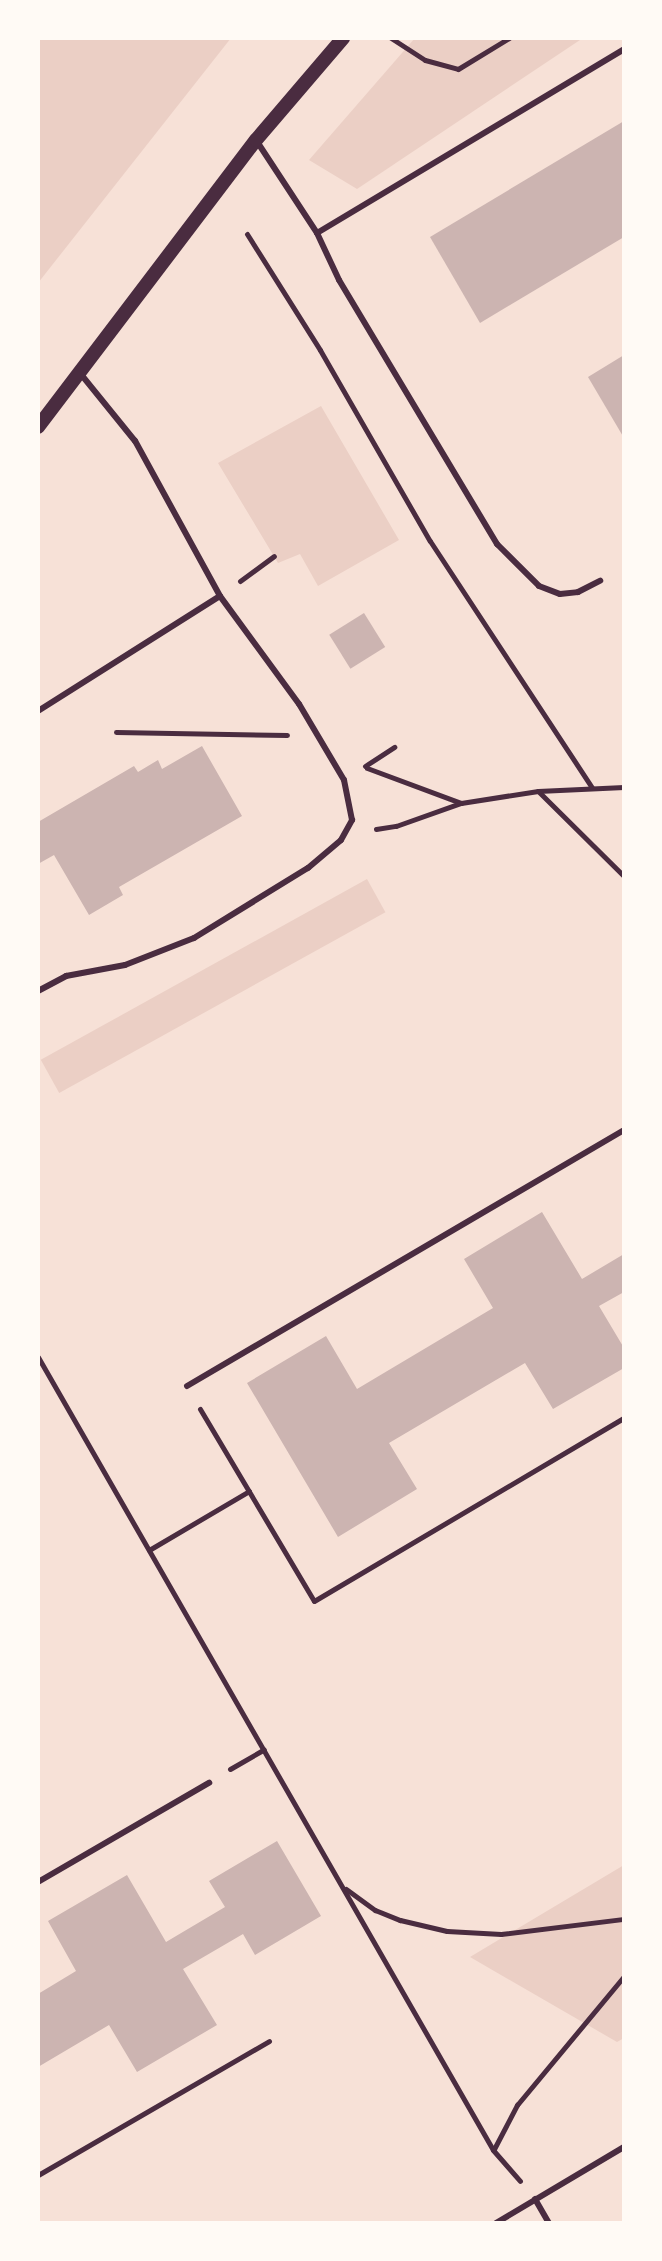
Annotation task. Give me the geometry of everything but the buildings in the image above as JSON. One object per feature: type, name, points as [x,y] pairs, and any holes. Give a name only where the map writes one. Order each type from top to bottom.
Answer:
[{"type":"street","points":[[38,427],[256,140],[343,38]]},
{"type":"lane","points":[[317,233],[624,49]]},
{"type":"lane","points":[[256,140],[317,233],[339,280],[497,544],[539,586],[560,594],[578,592],[600,581]]},
{"type":"lane","points":[[38,991],[66,976],[125,965],[194,938],[308,868],[341,840],[352,820],[344,780],[299,704],[220,596],[135,441],[80,373]]},
{"type":"lane","points":[[38,711],[220,596]]},
{"type":"lane","points":[[187,1386],[624,1130]]},
{"type":"lane","points":[[38,1882],[209,1783]]},
{"type":"lane","points":[[496,2223],[624,2147]]},
{"type":"lane","points":[[535,2199],[549,2223]]},
{"type":"path","points":[[391,38],[425,60],[458,69],[509,38]]},
{"type":"path","points":[[247,234],[320,350],[430,541],[592,788]]},
{"type":"path","points":[[220,596],[274,556]]},
{"type":"path","points":[[116,732],[316,735],[364,767],[461,803]]},
{"type":"path","points":[[344,780],[394,747]]},
{"type":"path","points":[[352,820],[377,829],[396,826],[461,803],[538,791],[624,787]]},
{"type":"path","points":[[538,791],[624,876]]},
{"type":"path","points":[[38,1357],[493,2150],[535,2199]]},
{"type":"path","points":[[187,1386],[314,1601],[624,1418]]},
{"type":"path","points":[[149,1550],[249,1491]]},
{"type":"path","points":[[209,1783],[264,1749]]},
{"type":"path","points":[[342,1886],[375,1910],[400,1920],[447,1931],[501,1934],[624,1919]]},
{"type":"path","points":[[493,2150],[517,2105],[624,1976]]},
{"type":"path","points":[[38,2175],[269,2041]]},
{"type":"shaded area","points":[[38,38],[231,38],[38,283]]},
{"type":"shaded area","points":[[415,38],[583,38],[357,189],[309,160]]},
{"type":"shaded area","points":[[321,406],[399,540],[318,586],[300,554],[278,563],[218,463]]},
{"type":"shaded area","points":[[367,879],[385,912],[59,1093],[41,1060]]},
{"type":"shaded area","points":[[624,1865],[624,2038],[617,2042],[470,1957]]}]
